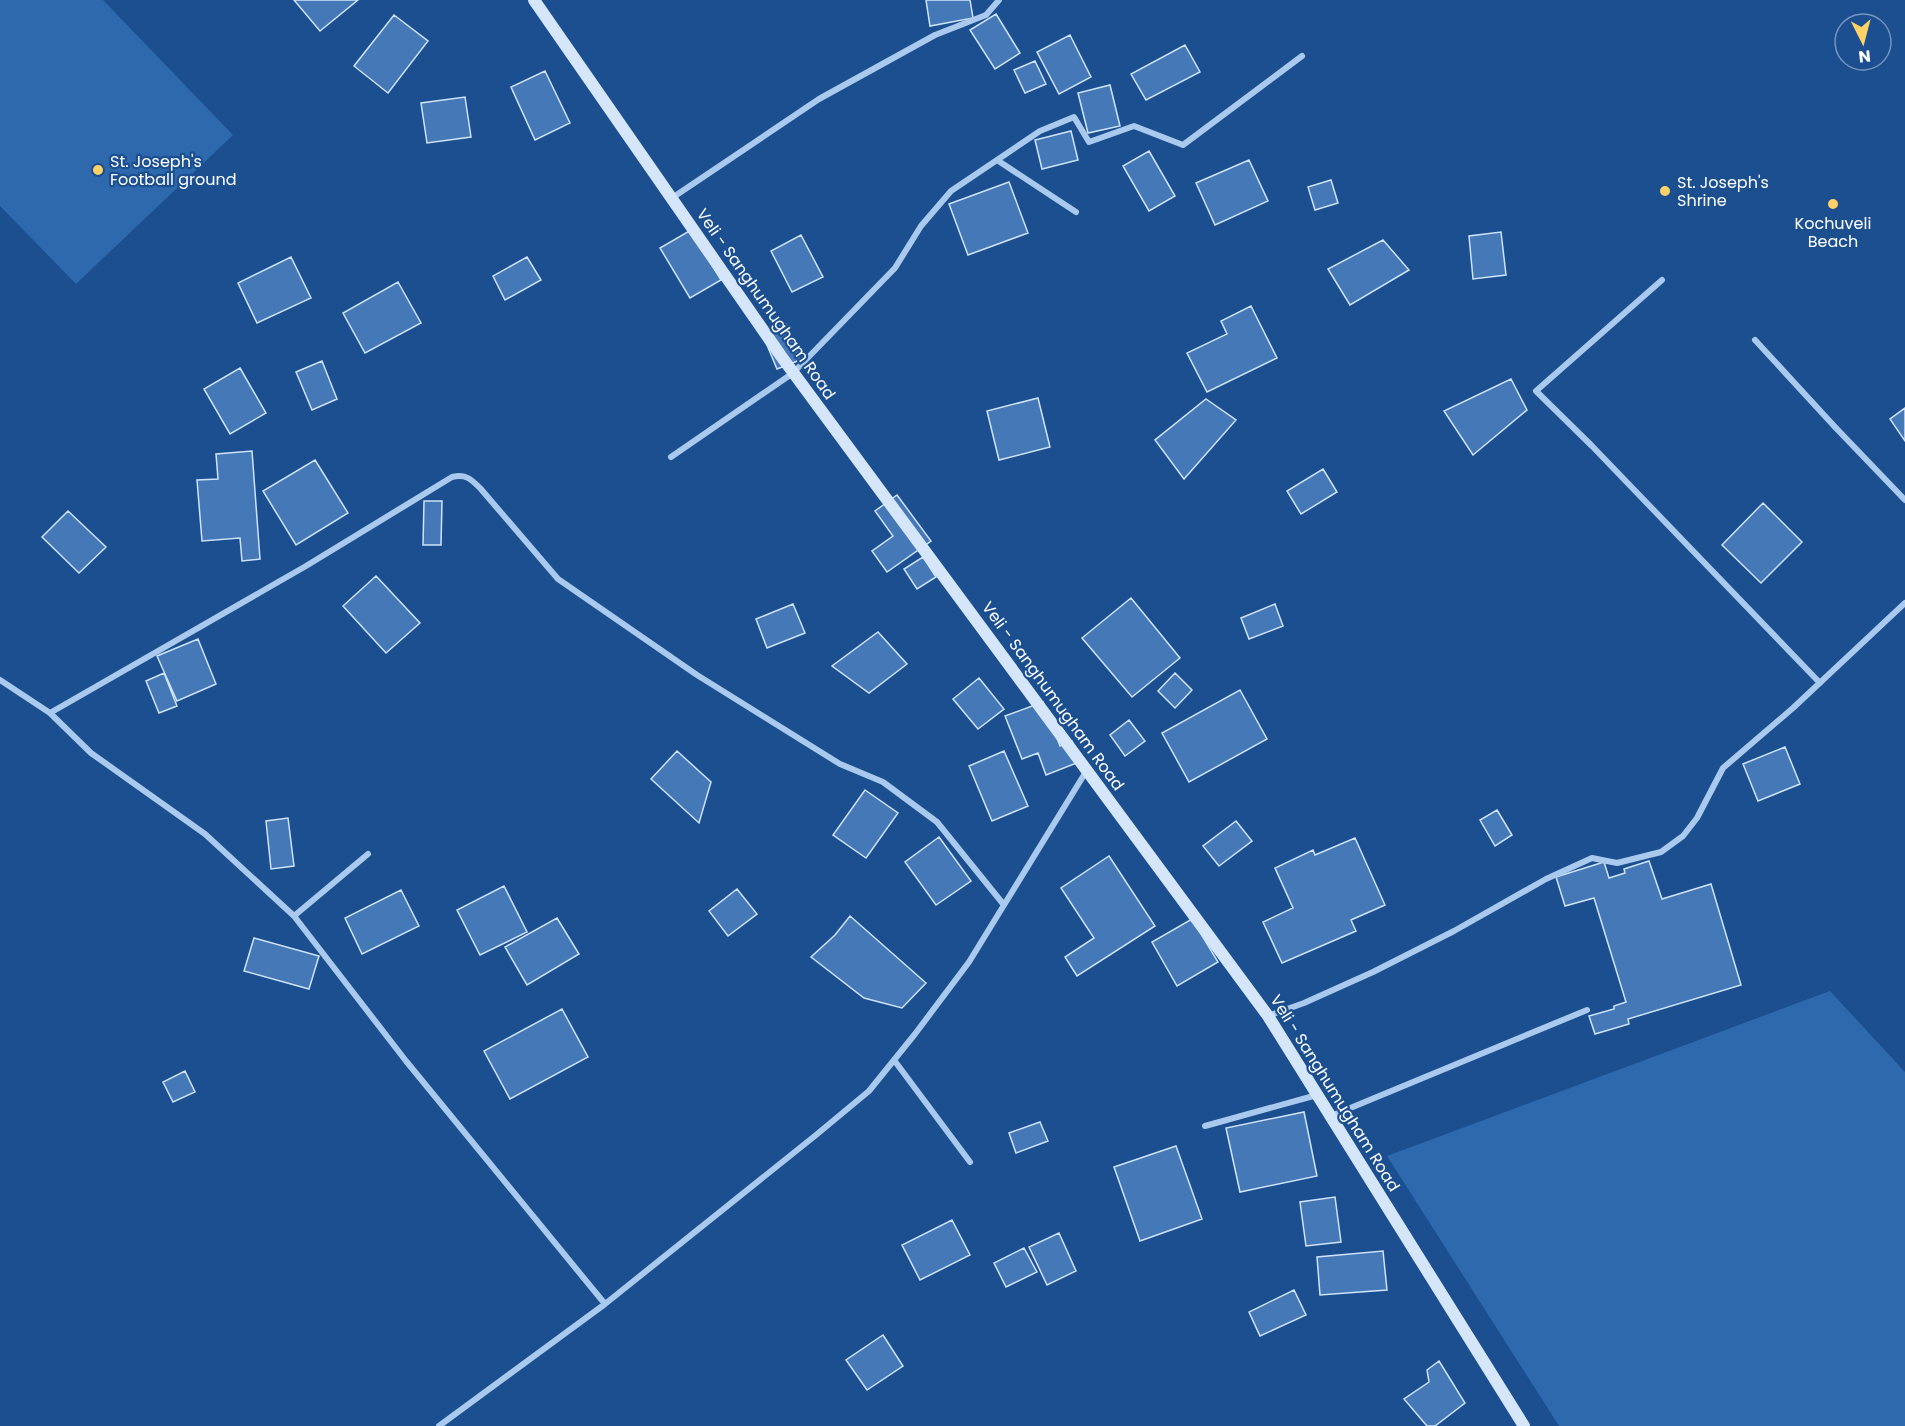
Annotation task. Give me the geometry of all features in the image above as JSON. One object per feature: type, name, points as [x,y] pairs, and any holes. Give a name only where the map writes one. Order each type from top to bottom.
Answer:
[{"type":"main road","name":"Veli - Sanghumugham Road","points":[[534,0],[793,373],[1268,1016],[1524,1426]]},
{"type":"street","points":[[672,199],[819,99],[935,35],[986,15],[999,0]]},
{"type":"street","points":[[671,457],[793,373],[895,268],[921,226],[951,191],[1040,131],[1074,117],[1089,142],[1134,126],[1183,145],[1302,56]]},
{"type":"street","points":[[997,160],[1076,212]]},
{"type":"street","points":[[1662,280],[1536,391],[1820,683]]},
{"type":"street","points":[[1755,340],[1834,428],[1905,500]]},
{"type":"street","points":[[51,713],[306,566],[452,477],[462,475],[471,478],[558,579],[697,675],[840,764],[882,782],[937,822],[1004,905]]},
{"type":"street","points":[[1268,1016],[1304,1003],[1373,972],[1454,931],[1546,879],[1592,858],[1617,863],[1661,852],[1683,836],[1696,818],[1723,768],[1746,746],[1762,736],[1905,603]]},
{"type":"street","points":[[0,680],[51,713],[91,753],[205,834],[294,916],[406,1061],[604,1304]]},
{"type":"street","points":[[439,1426],[604,1304],[869,1091],[969,962],[1087,770]]},
{"type":"street","points":[[294,916],[368,854]]},
{"type":"street","points":[[1330,1116],[1587,1010]]},
{"type":"street","points":[[894,1060],[970,1161]]},
{"type":"street","points":[[1205,1126],[1318,1095]]},
{"type":"shaded area","name":"St. Joseph's Football ground","points":[[0,0],[103,0],[233,135],[76,284],[0,206]]},
{"type":"shaded area","points":[[1830,991],[1905,1072],[1905,1426],[1559,1426],[1387,1156]]},
{"type":"building","points":[[294,0],[358,0],[320,31]]},
{"type":"building","points":[[926,0],[970,0],[973,18],[930,26]]},
{"type":"building","points":[[996,14],[1020,53],[995,69],[970,30]]},
{"type":"building","points":[[394,15],[428,41],[388,93],[354,66]]},
{"type":"building","points":[[1070,35],[1091,77],[1059,94],[1037,52]]},
{"type":"building","points":[[1185,45],[1200,72],[1146,100],[1131,74]]},
{"type":"building","points":[[1035,61],[1046,84],[1025,93],[1014,70]]},
{"type":"building","points":[[545,71],[570,123],[535,140],[511,87]]},
{"type":"building","points":[[1110,85],[1120,126],[1088,133],[1078,93]]},
{"type":"building","points":[[465,97],[471,137],[427,143],[421,103]]},
{"type":"building","points":[[1071,131],[1078,160],[1042,169],[1035,140]]},
{"type":"building","points":[[1149,151],[1175,196],[1149,211],[1123,166]]},
{"type":"building","points":[[1249,160],[1268,201],[1215,225],[1196,183]]},
{"type":"building","points":[[1331,180],[1338,203],[1315,210],[1308,187]]},
{"type":"building","points":[[1009,182],[1028,233],[968,255],[949,204]]},
{"type":"building","points":[[691,230],[721,280],[690,298],[660,248]]},
{"type":"building","points":[[1501,232],[1506,275],[1473,279],[1469,236]]},
{"type":"building","points":[[801,235],[823,277],[792,292],[771,251]]},
{"type":"building","points":[[1383,240],[1409,270],[1350,305],[1328,269]]},
{"type":"building","points":[[291,257],[311,298],[257,323],[238,283]]},
{"type":"building","points":[[527,257],[541,280],[505,300],[493,276]]},
{"type":"building","points":[[398,282],[421,323],[365,353],[343,313]]},
{"type":"building","points":[[1251,306],[1277,358],[1207,392],[1187,353],[1227,334],[1221,321]]},
{"type":"building","points":[[786,324],[800,360],[777,369],[762,333]]},
{"type":"building","points":[[322,361],[337,399],[312,410],[296,372]]},
{"type":"building","points":[[240,368],[266,413],[230,434],[204,389]]},
{"type":"building","points":[[1511,379],[1527,410],[1473,455],[1444,411]]},
{"type":"building","points":[[1038,398],[1050,447],[999,460],[987,411]]},
{"type":"building","points":[[1206,399],[1236,420],[1184,479],[1155,440]]},
{"type":"building","points":[[1905,408],[1905,441],[1890,419]]},
{"type":"building","points":[[252,451],[260,559],[242,561],[240,538],[202,541],[197,480],[218,479],[216,454]]},
{"type":"building","points":[[315,460],[348,513],[296,545],[263,491]]},
{"type":"building","points":[[1323,469],[1337,492],[1301,514],[1287,491]]},
{"type":"building","points":[[897,495],[931,541],[887,572],[872,551],[893,536],[875,511]]},
{"type":"building","points":[[424,501],[442,501],[441,545],[423,545]]},
{"type":"building","points":[[1763,503],[1802,542],[1761,583],[1722,545]]},
{"type":"building","points":[[68,511],[106,547],[79,573],[42,537]]},
{"type":"building","points":[[923,557],[936,577],[917,589],[904,569]]},
{"type":"building","points":[[376,576],[420,623],[386,653],[343,606]]},
{"type":"building","points":[[1131,598],[1180,658],[1132,697],[1082,638]]},
{"type":"building","points":[[793,604],[805,633],[767,648],[756,619]]},
{"type":"building","points":[[1275,604],[1283,626],[1249,639],[1241,618]]},
{"type":"building","points":[[878,632],[907,664],[869,693],[832,666]]},
{"type":"building","points":[[198,639],[216,684],[177,701],[157,656]]},
{"type":"building","points":[[164,673],[177,706],[159,713],[146,681]]},
{"type":"building","points":[[1175,673],[1192,690],[1175,708],[1158,691]]},
{"type":"building","points":[[979,678],[1004,709],[978,729],[953,699]]},
{"type":"building","points":[[1240,690],[1267,739],[1189,782],[1162,733]]},
{"type":"building","points":[[1043,702],[1060,746],[1072,741],[1079,762],[1046,775],[1038,753],[1022,759],[1005,716]]},
{"type":"building","points":[[1129,720],[1145,741],[1125,756],[1110,735]]},
{"type":"building","points":[[1785,747],[1800,784],[1758,801],[1743,764]]},
{"type":"building","points":[[677,751],[711,782],[699,823],[651,779]]},
{"type":"building","points":[[1004,751],[1028,806],[992,821],[969,766]]},
{"type":"building","points":[[865,790],[898,813],[866,858],[833,835]]},
{"type":"building","points":[[1497,810],[1512,835],[1495,846],[1480,820]]},
{"type":"building","points":[[288,818],[294,866],[271,869],[266,821]]},
{"type":"building","points":[[1236,821],[1252,841],[1219,866],[1203,846]]},
{"type":"building","points":[[939,837],[971,881],[936,905],[905,862]]},
{"type":"building","points":[[1355,838],[1385,905],[1351,920],[1356,931],[1282,963],[1263,922],[1293,908],[1275,868],[1313,850],[1315,855]]},
{"type":"building","points":[[1109,856],[1155,926],[1077,976],[1065,957],[1094,938],[1061,888]]},
{"type":"building","points":[[1649,861],[1662,899],[1711,884],[1741,985],[1628,1019],[1629,1024],[1595,1034],[1589,1016],[1614,1009],[1614,1006],[1626,1002],[1594,898],[1565,906],[1556,877],[1604,862],[1609,878],[1625,873],[1624,869]]},
{"type":"building","points":[[504,886],[527,932],[480,955],[457,910]]},
{"type":"building","points":[[737,889],[757,914],[728,936],[709,911]]},
{"type":"building","points":[[401,890],[419,926],[362,954],[345,918]]},
{"type":"building","points":[[850,916],[926,983],[902,1008],[864,998],[811,957],[835,935]]},
{"type":"building","points":[[557,918],[579,954],[527,985],[505,947]]},
{"type":"building","points":[[1192,919],[1218,962],[1177,986],[1152,942]]},
{"type":"building","points":[[254,938],[319,956],[309,989],[244,971]]},
{"type":"building","points":[[562,1009],[588,1057],[510,1099],[484,1051]]},
{"type":"building","points":[[185,1071],[195,1092],[173,1102],[163,1082]]},
{"type":"building","points":[[1304,1112],[1317,1176],[1240,1192],[1226,1128]]},
{"type":"building","points":[[1040,1122],[1048,1141],[1016,1153],[1009,1133]]},
{"type":"building","points":[[1176,1146],[1202,1219],[1140,1241],[1114,1167]]},
{"type":"building","points":[[1335,1197],[1341,1242],[1306,1246],[1300,1202]]},
{"type":"building","points":[[952,1220],[970,1255],[920,1280],[902,1245]]},
{"type":"building","points":[[1059,1233],[1076,1271],[1047,1285],[1029,1247]]},
{"type":"building","points":[[1024,1248],[1037,1272],[1006,1287],[994,1263]]},
{"type":"building","points":[[1383,1251],[1387,1290],[1320,1295],[1317,1257]]},
{"type":"building","points":[[1294,1290],[1306,1315],[1260,1336],[1249,1312]]},
{"type":"building","points":[[883,1335],[903,1366],[867,1390],[846,1360]]},
{"type":"building","points":[[1439,1361],[1465,1403],[1435,1426],[1427,1426],[1404,1399],[1429,1382],[1427,1370]]},
{"type":"place","name":"St. Joseph's Football ground","points":[[98,170]]},
{"type":"place","name":"St. Joseph's Shrine","points":[[1665,191]]},
{"type":"place","name":"Kochuveli Beach","points":[[1833,204]]}]
